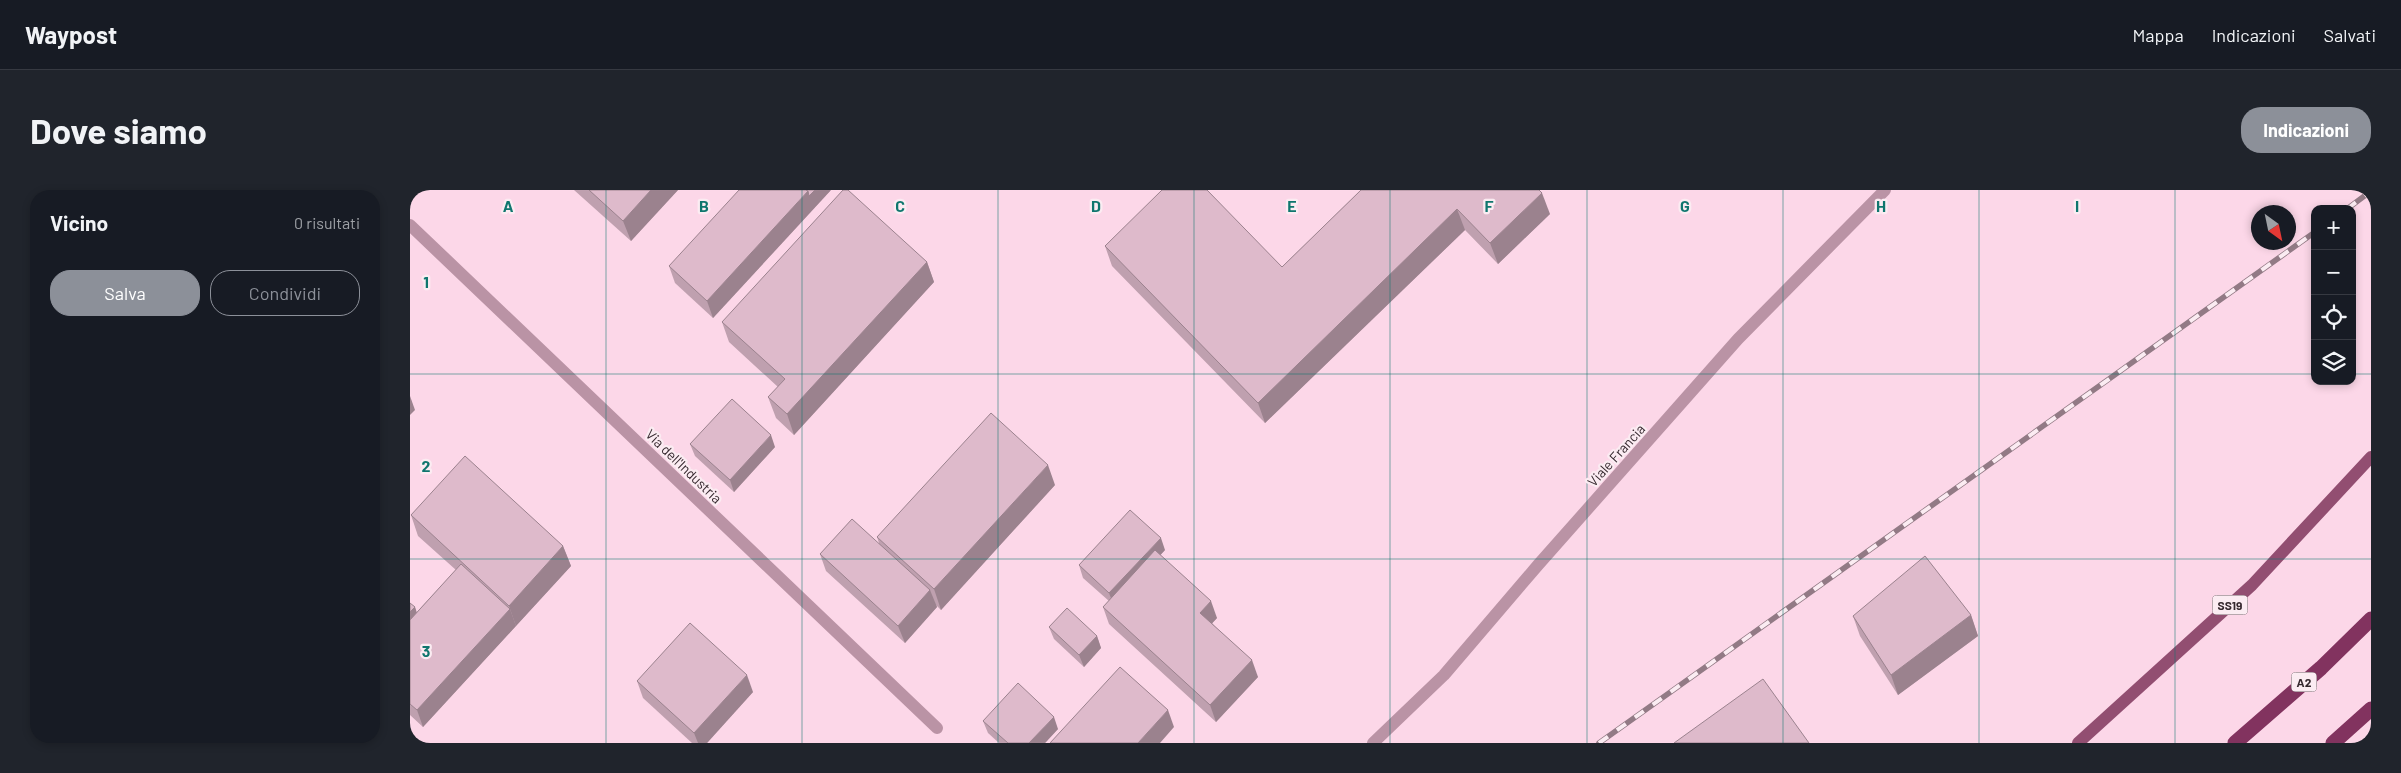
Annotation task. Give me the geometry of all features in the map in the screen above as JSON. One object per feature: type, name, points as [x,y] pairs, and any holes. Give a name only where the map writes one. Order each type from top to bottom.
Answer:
[{"type":"highway","name":"A2","points":[[2235,743],[2321,668],[2371,619]]},
{"type":"highway","points":[[2333,743],[2371,709]]},
{"type":"main road","name":"SS19","points":[[2078,743],[2252,585],[2371,456]]},
{"type":"street","name":"Viale Francia","points":[[1373,743],[1444,675],[1538,565],[1738,339],[1885,190]]},
{"type":"street","name":"Via dell'Industria","points":[[410,225],[936,728]]},
{"type":"building","points":[[589,190],[651,190],[623,221]]},
{"type":"building","points":[[739,190],[808,191],[707,301],[669,266]]},
{"type":"building","points":[[806,190],[815,190],[809,196]]},
{"type":"building","points":[[843,190],[848,190],[927,262],[787,414],[768,397],[785,379],[722,322]]},
{"type":"building","points":[[1162,190],[1207,190],[1282,267],[1361,190],[1539,190],[1542,193],[1490,243],[1457,209],[1258,403],[1105,246]]},
{"type":"building","points":[[732,399],[771,435],[730,480],[690,444]]},
{"type":"building","points":[[991,413],[1048,465],[934,589],[877,537]]},
{"type":"building","points":[[465,456],[563,546],[509,606],[411,515]]},
{"type":"building","points":[[1130,510],[1161,538],[1109,593],[1079,565]]},
{"type":"building","points":[[852,519],[930,590],[898,626],[820,554]]},
{"type":"building","points":[[1155,550],[1211,601],[1200,613],[1252,660],[1210,705],[1103,607]]},
{"type":"building","points":[[1925,556],[1971,615],[1891,675],[1853,616]]},
{"type":"building","points":[[461,564],[510,609],[417,710],[410,704],[410,620]]},
{"type":"building","points":[[410,603],[415,607],[410,612]]},
{"type":"building","points":[[1067,608],[1097,636],[1079,655],[1049,627]]},
{"type":"building","points":[[690,623],[747,675],[694,733],[637,681]]},
{"type":"building","points":[[1120,667],[1168,710],[1138,743],[1050,743]]},
{"type":"building","points":[[1763,679],[1809,743],[1674,743]]},
{"type":"building","points":[[1018,683],[1054,717],[1029,743],[1008,743],[983,721]]},
{"type":"railway","points":[[2352,205],[2371,191]]},
{"type":"railway","points":[[1599,743],[2311,235]]}]
